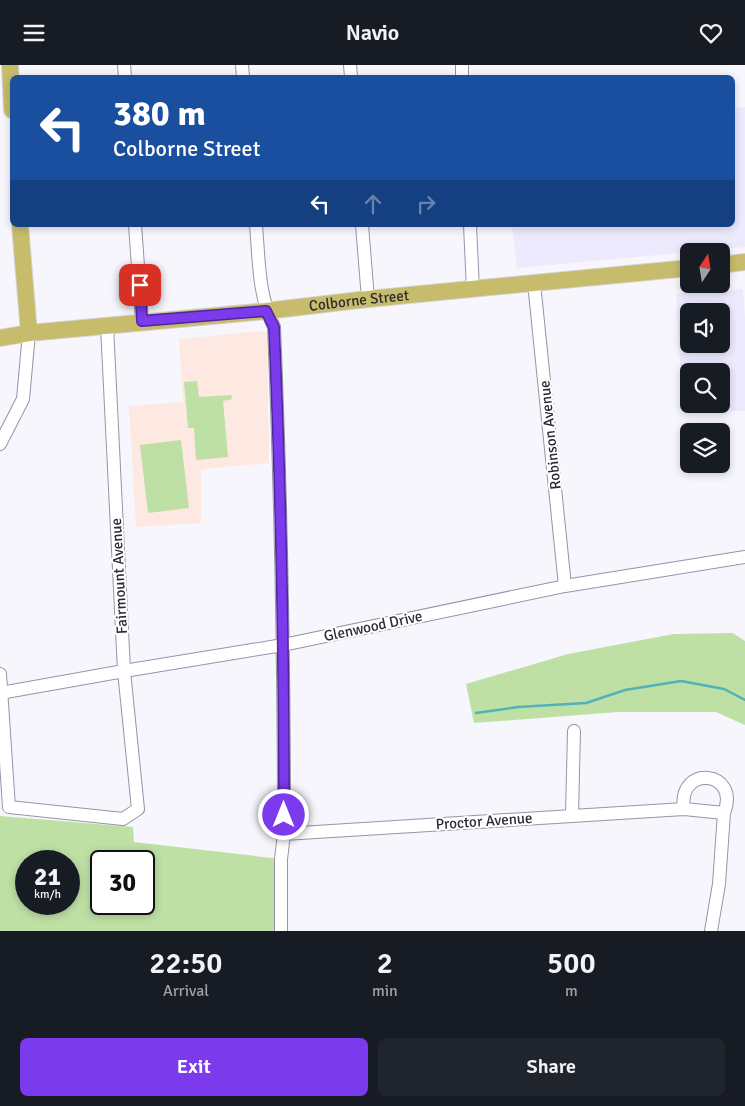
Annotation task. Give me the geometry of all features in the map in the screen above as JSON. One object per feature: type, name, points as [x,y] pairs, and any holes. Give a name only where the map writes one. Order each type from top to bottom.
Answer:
[{"type":"main road","points":[[20,227],[29,333]]},
{"type":"main road","points":[[730,264],[745,262]]},
{"type":"main road","name":"Colborne Street","points":[[0,338],[29,333],[142,321],[266,311],[368,299],[680,269]]},
{"type":"street","points":[[135,227],[142,321]]},
{"type":"street","points":[[256,227],[262,294],[266,311],[274,327],[279,447],[284,645],[284,834],[281,859],[280,931]]},
{"type":"street","points":[[362,227],[368,299]]},
{"type":"street","points":[[470,227],[473,290]]},
{"type":"street","name":"Robinson Avenue","points":[[534,283],[565,586]]},
{"type":"street","name":"Fairmount Avenue","points":[[1,693],[9,807],[123,819],[138,809],[124,671],[107,326]]},
{"type":"street","points":[[0,444],[23,399],[29,333]]},
{"type":"street","name":"Glenwood Drive","points":[[1,693],[284,645],[565,586],[745,557]]},
{"type":"street","points":[[0,674],[1,693]]},
{"type":"street","points":[[572,815],[574,731]]},
{"type":"street","points":[[684,809],[682,799],[685,789],[692,781],[702,777],[713,779],[722,784],[727,793],[728,804],[724,813],[719,884],[710,931]]},
{"type":"street","name":"Proctor Avenue","points":[[284,834],[684,809],[724,813]]},
{"type":"shaded area","points":[[745,107],[745,247],[730,248],[730,243],[680,243],[680,253],[517,268],[512,227],[735,227],[735,108]]},
{"type":"shaded area","points":[[743,289],[745,319],[745,411],[730,411],[730,363],[680,363],[676,294],[730,293],[730,290]]},
{"type":"shaded area","points":[[262,331],[267,333],[269,463],[201,469],[201,523],[136,527],[129,406],[183,402],[179,339]]},
{"type":"green space","points":[[197,381],[199,397],[231,395],[232,399],[223,401],[228,457],[196,460],[194,428],[188,428],[184,382]]},
{"type":"green space","points":[[181,440],[189,508],[148,513],[140,445]]},
{"type":"green space","points":[[733,633],[745,641],[745,725],[716,712],[618,712],[474,723],[466,684],[568,654],[674,634]]},
{"type":"green space","points":[[0,816],[133,827],[134,842],[281,859],[280,931],[0,931]]},
{"type":"waterway","points":[[476,713],[518,707],[586,703],[625,690],[681,681],[724,689],[745,700]]},
{"type":"route","points":[[140,285],[142,321],[266,311],[274,327],[284,645],[284,815]]}]
